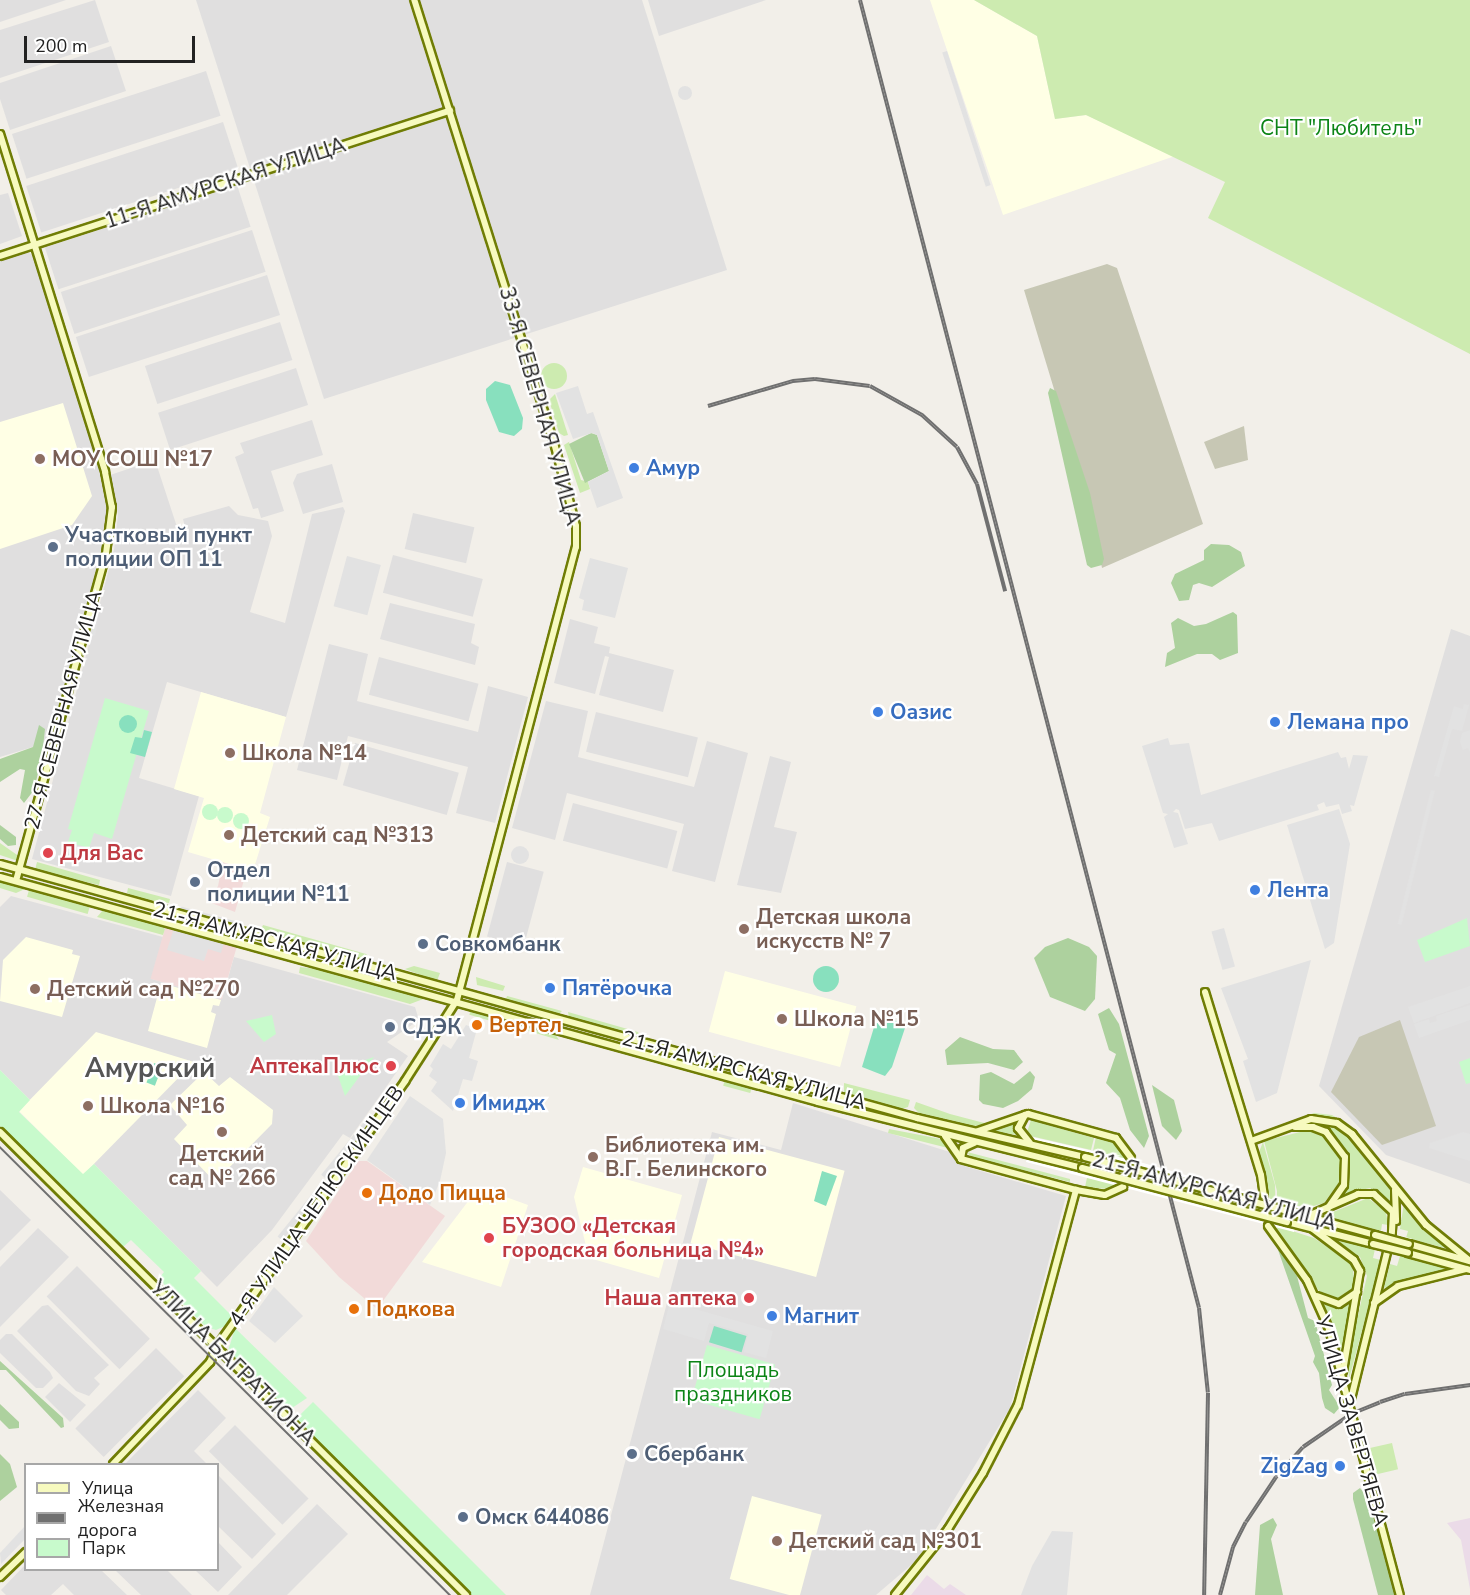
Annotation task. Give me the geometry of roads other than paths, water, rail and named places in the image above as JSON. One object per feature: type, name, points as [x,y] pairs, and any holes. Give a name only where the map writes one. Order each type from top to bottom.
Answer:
[{"type":"main road","name":"33-Я СЕВЕРНАЯ УЛИЦА","points":[[414,0],[554,443],[577,536],[459,992]]},
{"type":"main road","name":"11-Я АМУРСКАЯ УЛИЦА","points":[[0,256],[450,111]]},
{"type":"main road","name":"27-Я СЕВЕРНАЯ УЛИЦА","points":[[0,134],[105,472],[111,525],[16,881]]},
{"type":"main road","name":"21-Я АМУРСКАЯ УЛИЦА","points":[[0,864],[726,1066],[969,1131],[1085,1157],[1470,1261]]},
{"type":"main road","name":"21-Я АМУРСКАЯ УЛИЦА","points":[[0,877],[457,1000],[944,1135],[1082,1168],[1468,1270]]},
{"type":"main road","name":"4-Я УЛИЦА ЧЕЛЮСКИНЦЕВ","points":[[114,1463],[199,1375],[217,1346],[405,1081],[457,1000],[459,992]]},
{"type":"main road","points":[[1205,992],[1251,1141],[1264,1196]]},
{"type":"main road","points":[[525,1020],[528,1011]]},
{"type":"main road","points":[[723,1075],[726,1066]]},
{"type":"main road","points":[[1028,1114],[1020,1119],[1018,1128],[1033,1144]]},
{"type":"main road","points":[[969,1131],[981,1131],[1028,1114],[1116,1138],[1131,1158]]},
{"type":"main road","points":[[1251,1141],[1311,1119],[1337,1123],[1434,1233],[1470,1261]]},
{"type":"main road","points":[[1289,1128],[1320,1129],[1332,1136],[1342,1149],[1346,1178],[1328,1208]]},
{"type":"main road","name":"УЛИЦА БАГРАТИОНА","points":[[0,1132],[466,1595]]},
{"type":"main road","points":[[944,1135],[961,1159],[1076,1190],[1105,1195],[1123,1187]]},
{"type":"main road","points":[[961,1159],[963,1148],[974,1143]]},
{"type":"main road","points":[[1308,1216],[1358,1194],[1374,1194],[1391,1208],[1392,1229],[1398,1207],[1392,1184]]},
{"type":"main road","points":[[895,1595],[948,1529],[983,1473],[1018,1405],[1076,1190]]},
{"type":"main road","name":"УЛИЦА ЗАВЕРТЯЕВА","points":[[1268,1226],[1315,1294],[1343,1382],[1400,1595]]},
{"type":"main road","points":[[1313,1229],[1354,1260],[1360,1271],[1359,1289],[1344,1359],[1343,1382],[1354,1383]]},
{"type":"main road","points":[[1349,1407],[1387,1252]]},
{"type":"main road","points":[[1374,1303],[1398,1286],[1468,1270]]},
{"type":"main road","points":[[1315,1294],[1339,1304],[1359,1289]]},
{"type":"main road","points":[[0,1578],[24,1554]]},
{"type":"tunnel","points":[[1125,1184],[1131,1172],[1131,1158]]},
{"type":"tunnel","points":[[1264,1196],[1268,1226]]},
{"type":"tram line","points":[[0,1147],[450,1595]]},
{"type":"railway","points":[[860,0],[1199,1308],[1208,1393],[1204,1595]]},
{"type":"railway","points":[[708,406],[793,381],[815,379],[870,386],[922,415],[957,447],[977,484],[1005,591]]},
{"type":"railway","points":[[1220,1595],[1233,1547],[1246,1522],[1276,1477],[1303,1447],[1351,1414],[1380,1402],[1405,1394],[1470,1385]]},
{"type":"place","name":"МОУ СОШ №17","points":[[40,459]]},
{"type":"place","name":"Амур","points":[[634,468]]},
{"type":"place","name":"Участковый пункт полиции ОП 11","points":[[53,547]]},
{"type":"place","name":"Оазис","points":[[878,712]]},
{"type":"place","name":"Лемана про","points":[[1275,722]]},
{"type":"place","name":"Школа №14","points":[[230,753]]},
{"type":"place","name":"Детский сад №313","points":[[229,835]]},
{"type":"place","name":"Для Вас","points":[[48,853]]},
{"type":"place","name":"Отдел полиции №11","points":[[195,882]]},
{"type":"place","name":"Лента","points":[[1255,890]]},
{"type":"place","name":"Детская школа искусств № 7","points":[[744,929]]},
{"type":"place","name":"Совкомбанк","points":[[423,944]]},
{"type":"place","name":"Пятёрочка","points":[[550,988]]},
{"type":"place","name":"Детский сад №270","points":[[35,989]]},
{"type":"place","name":"Школа №15","points":[[782,1019]]},
{"type":"place","name":"Вертел","points":[[477,1025]]},
{"type":"place","name":"СДЭК","points":[[390,1027]]},
{"type":"place","name":"АптекаПлюс","points":[[391,1066]]},
{"type":"place","name":"Имидж","points":[[460,1103]]},
{"type":"place","name":"Школа №16","points":[[88,1106]]},
{"type":"place","name":"Детский сад № 266","points":[[222,1132]]},
{"type":"place","name":"Библиотека им. В.Г. Белинского","points":[[593,1157]]},
{"type":"place","name":"Додо Пицца","points":[[367,1193]]},
{"type":"place","name":"БУЗОО «Детская городская больница №4»","points":[[489,1238]]},
{"type":"place","name":"Наша аптека","points":[[749,1298]]},
{"type":"place","name":"Подкова","points":[[354,1309]]},
{"type":"place","name":"Магнит","points":[[772,1316]]},
{"type":"place","name":"Сбербанк","points":[[632,1454]]},
{"type":"place","name":"ZigZag","points":[[1340,1466]]},
{"type":"place","name":"Омск 644086","points":[[463,1517]]},
{"type":"place","name":"Детский сад №301","points":[[777,1541]]},
{"type":"district","name":"Амурский","points":[[150,1069]]},
{"type":"park label","name":"СНТ \"Любитель\"","points":[[1341,128]]},
{"type":"park label","name":"Площадь праздников","points":[[733,1382]]}]
